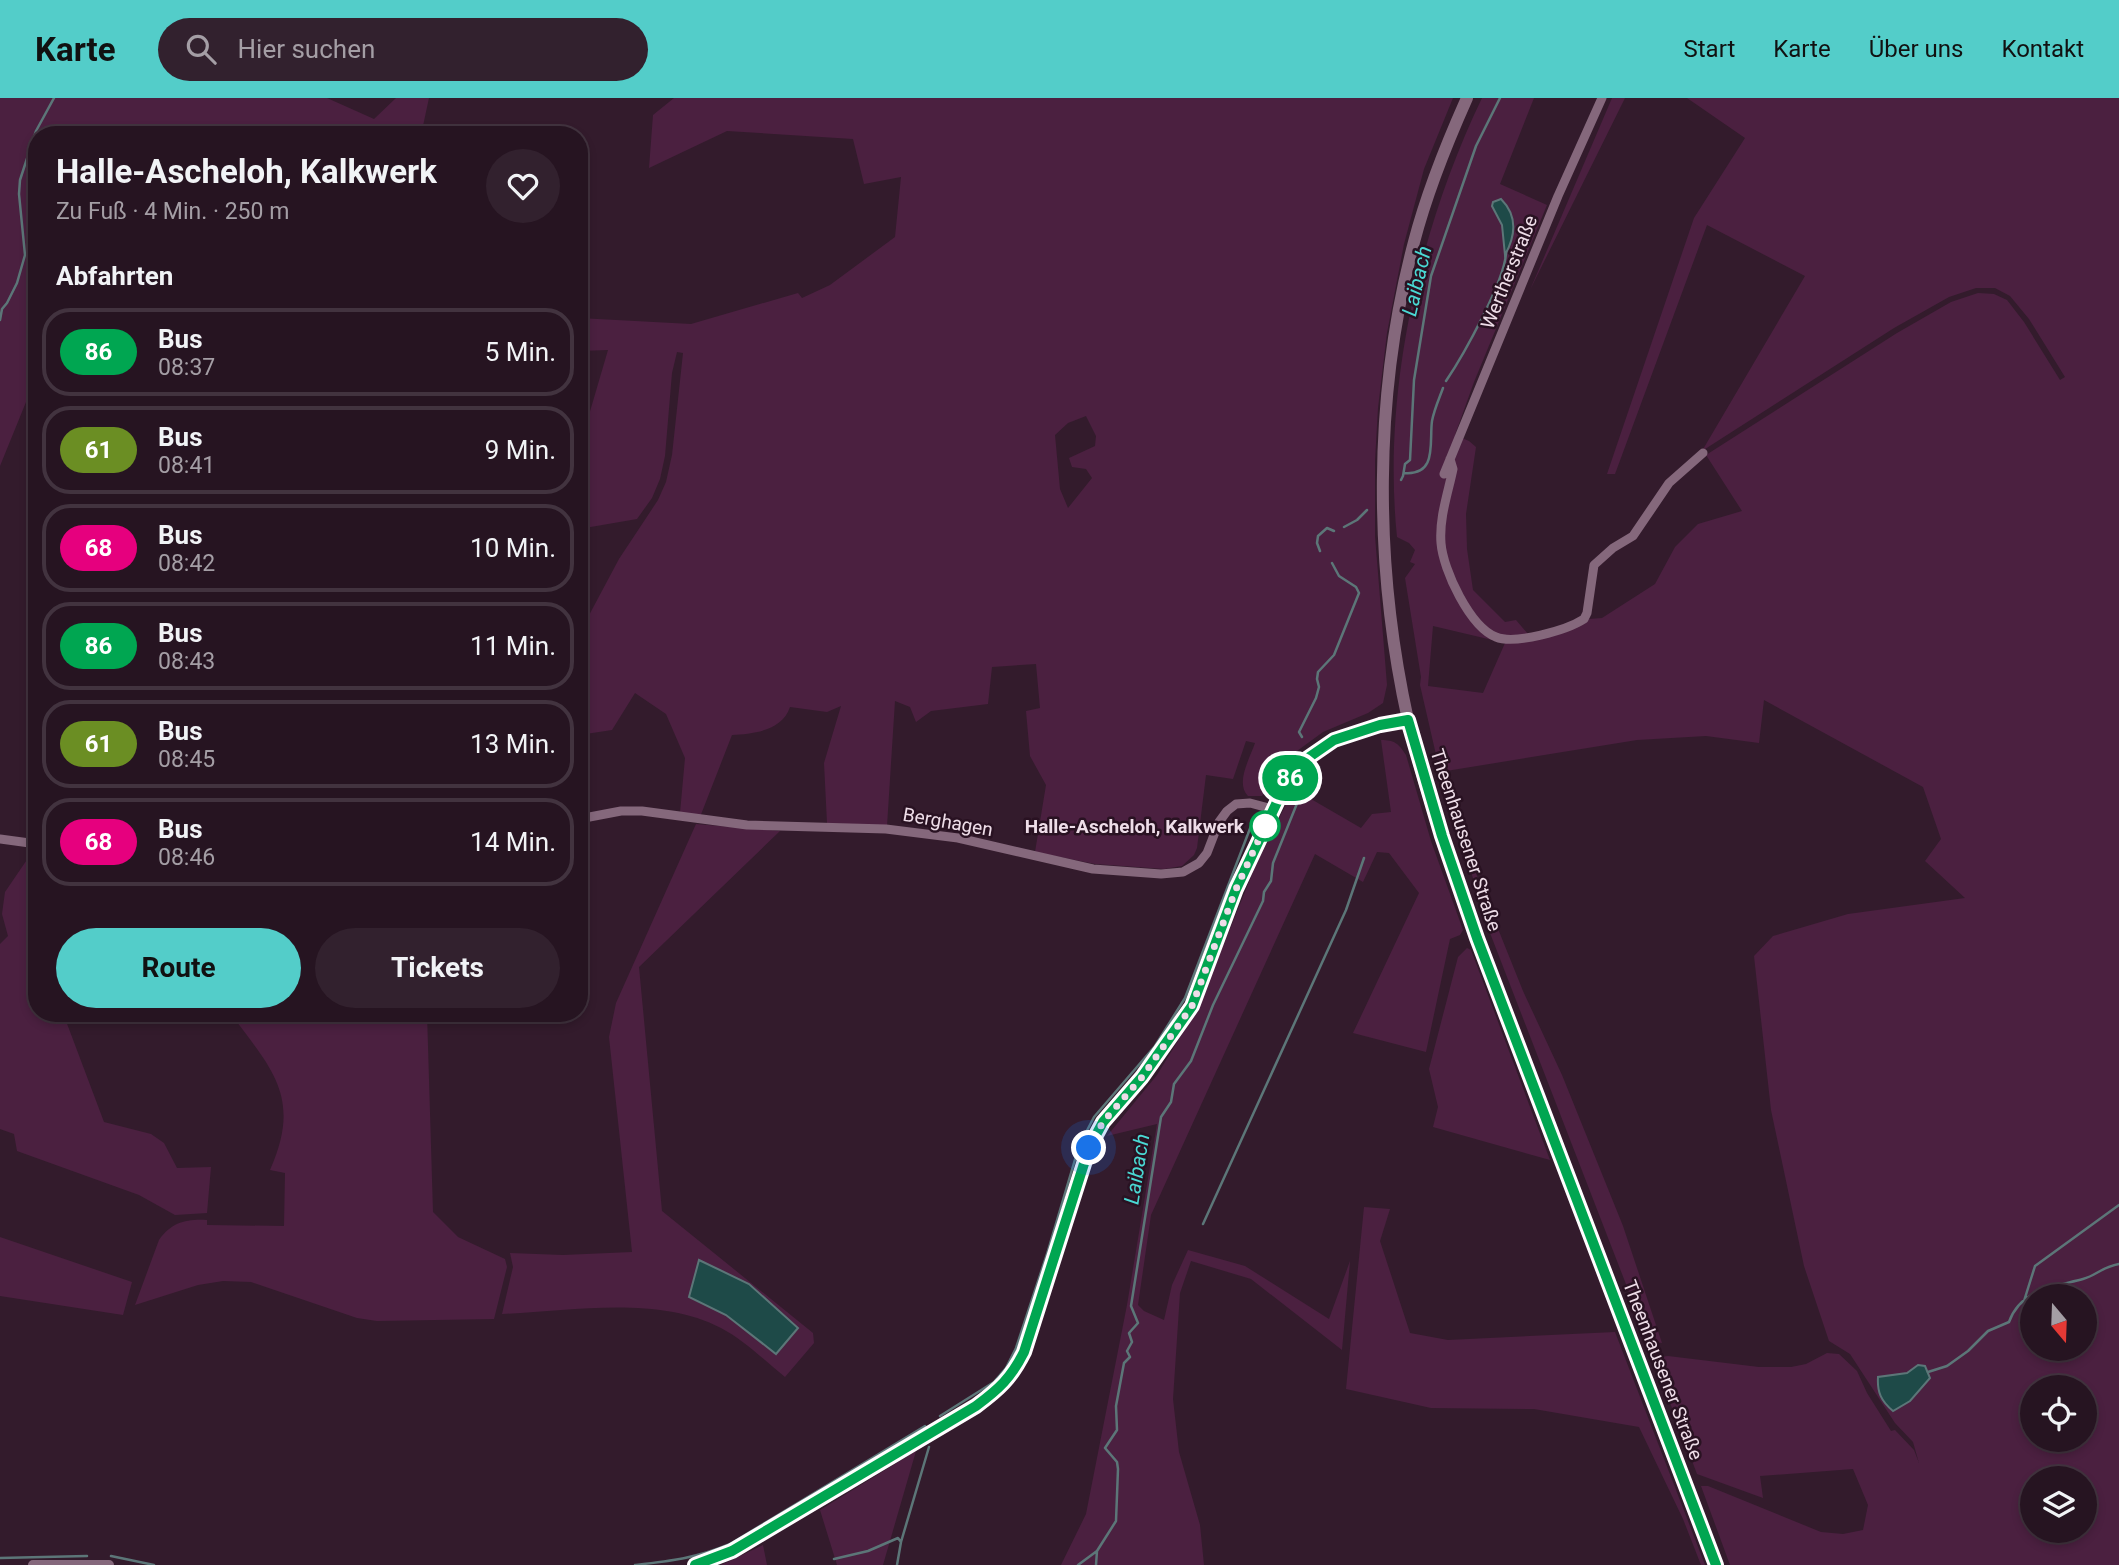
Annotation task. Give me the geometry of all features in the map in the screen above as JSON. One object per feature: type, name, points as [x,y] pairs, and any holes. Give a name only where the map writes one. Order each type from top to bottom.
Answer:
[{"type":"main road","name":"Theenhausener Straße","points":[[1467,98],[1431,187],[1413,242],[1396,329],[1383,461],[1386,568],[1392,634],[1408,720],[1438,824],[1477,938],[1716,1565]]},
{"type":"street","name":"Wertherstraße","points":[[1444,474],[1558,196],[1602,98]]},
{"type":"street","name":"Wertherstraße","points":[[1450,459],[1453,469],[1441,533],[1444,559],[1467,610],[1489,634],[1498,639],[1508,639],[1556,631],[1584,619],[1594,565],[1613,548],[1633,536],[1669,483],[1703,453]]},
{"type":"street","points":[[695,1565],[732,1551],[976,1406],[1000,1388],[1013,1373],[1024,1352],[1089,1148],[1103,1122],[1142,1077],[1192,1006],[1236,889],[1286,783],[1302,762],[1334,740],[1380,725],[1408,720]]},
{"type":"street","name":"Berghagen","points":[[588,817],[621,811],[642,811],[747,825],[887,829],[958,838],[1093,869],[1183,873],[1199,863],[1207,853],[1219,822],[1236,804],[1250,803],[1272,809]]},
{"type":"street","points":[[0,839],[28,843]]},
{"type":"street","points":[[33,1565],[109,1565]]},
{"type":"shaded area","points":[[0,98],[327,98],[374,119],[396,98],[429,98],[423,126],[28,126],[28,397],[0,466]]},
{"type":"shaded area","points":[[674,98],[1453,98],[1424,169],[1404,244],[1387,333],[1378,408],[1375,536],[1387,685],[1383,703],[1368,713],[1323,732],[1297,751],[1262,796],[1248,796],[1244,791],[1243,777],[1255,743],[1246,741],[1233,779],[1206,775],[1194,855],[1182,866],[1164,869],[1095,864],[1035,852],[1046,785],[1030,756],[1026,711],[1040,708],[1036,664],[992,667],[988,704],[931,711],[916,722],[910,707],[895,701],[887,826],[827,823],[824,763],[841,706],[827,712],[790,707],[781,721],[766,730],[732,735],[700,817],[680,813],[685,758],[666,714],[635,693],[612,730],[588,734],[588,617],[619,559],[658,500],[666,482],[672,455],[683,353],[677,352],[672,373],[665,456],[652,498],[637,519],[588,527],[588,418],[608,350],[588,351],[588,318],[691,324],[798,293],[802,298],[830,285],[895,237],[901,177],[864,184],[853,139],[727,131],[649,168],[653,115]],"holes":[[[1086,416],[1096,436],[1095,446],[1069,458],[1072,467],[1086,469],[1092,478],[1068,508],[1060,489],[1055,435],[1068,423]]]},
{"type":"shaded area","points":[[1482,98],[1534,98],[1500,184],[1547,205],[1455,435],[1476,447],[1466,514],[1467,549],[1473,590],[1505,622],[1516,620],[1528,634],[1578,626],[1589,619],[1602,618],[1655,584],[1675,547],[1698,524],[1742,511],[1706,455],[1897,333],[1951,302],[1978,293],[1994,294],[2007,300],[2060,380],[2065,377],[2029,319],[2010,296],[1995,288],[1976,288],[1949,297],[1894,328],[1702,451],[1805,276],[1707,225],[1615,474],[1607,474],[1694,218],[1745,138],[1687,98],[2119,98],[2119,1565],[1730,1565],[1701,1486],[1708,1486],[1821,1532],[1843,1534],[1863,1530],[1868,1505],[1853,1469],[1760,1476],[1763,1498],[1697,1474],[1653,1358],[1668,1356],[1759,1367],[1791,1367],[1806,1364],[1827,1353],[1839,1354],[1857,1371],[1867,1393],[1891,1431],[1895,1430],[1914,1450],[1919,1463],[1913,1442],[1895,1423],[1850,1354],[1829,1341],[1804,1266],[1771,1110],[1754,956],[1773,936],[1848,914],[1965,898],[1925,861],[1941,839],[1923,787],[1764,700],[1759,743],[1706,736],[1637,740],[1440,772],[1420,685],[1421,677],[1405,578],[1415,564],[1410,562],[1415,550],[1409,543],[1397,537],[1394,482],[1395,426],[1410,312],[1440,201]],"holes":[[[1433,626],[1505,643],[1483,693],[1428,686]]]},
{"type":"shaded area","points":[[1612,98],[1625,98],[1530,290]]},
{"type":"shaded area","points":[[1501,199],[1507,205],[1514,226],[1505,255],[1502,225],[1492,206],[1493,202]]},
{"type":"shaded area","points":[[1381,740],[1396,743],[1406,755],[1431,841],[1463,930],[1460,935],[1450,939],[1426,1052],[1353,1033],[1419,893],[1389,853],[1377,852],[1363,882],[1315,854],[1151,1215],[1138,1305],[1144,1311],[1164,1320],[1172,1285],[1188,1250],[1245,1266],[1329,1319],[1350,1261],[1342,1350],[1251,1279],[1191,1261],[1180,1293],[1173,1399],[1179,1452],[1200,1525],[1204,1565],[1061,1565],[1086,1514],[1127,1305],[1157,1124],[1107,1136],[1157,1075],[1198,1008],[1255,867],[1292,792],[1311,799],[1361,828],[1372,814],[1391,812]]},
{"type":"shaded area","points":[[1445,788],[1523,991],[1562,1075],[1623,1226],[1662,1343],[1648,1341],[1490,933]]},
{"type":"shaded area","points":[[696,824],[780,831],[639,967],[662,1211],[813,1333],[814,1343],[785,1377],[730,1333],[697,1318],[670,1311],[585,1308],[502,1314],[513,1267],[510,1253],[563,1255],[632,1252],[609,1037],[616,1003]],"holes":[[[690,1297],[797,1328],[776,1354],[726,1315]]]},
{"type":"shaded area","points":[[28,858],[28,1022],[66,1022],[104,1122],[151,1134],[164,1143],[177,1168],[211,1167],[207,1213],[175,1215],[139,1195],[17,1151],[14,1134],[0,1129],[0,944],[8,936],[2,914],[5,892]]},
{"type":"shaded area","points":[[1467,948],[1471,950],[1550,1160],[1433,1127],[1438,1107],[1429,1069],[1458,957]]},
{"type":"shaded area","points":[[237,1022],[427,1022],[433,1212],[458,1237],[505,1259],[507,1267],[494,1319],[377,1321],[357,1318],[251,1282],[223,1281],[198,1285],[135,1305],[159,1240],[174,1225],[186,1221],[207,1220],[207,1225],[284,1226],[285,1173],[270,1170],[279,1145],[283,1104],[278,1086],[259,1051]]},
{"type":"shaded area","points":[[1364,1207],[1390,1209],[1380,1241],[1410,1333],[1448,1340],[1615,1332],[1705,1565],[1701,1565],[1683,1519],[1639,1427],[1534,1409],[1431,1408],[1346,1389]]},
{"type":"shaded area","points":[[0,1237],[132,1282],[123,1315],[0,1296]]},
{"type":"shaded area","points":[[699,1260],[749,1284],[798,1328],[776,1354],[726,1315],[689,1297]]},
{"type":"shaded area","points":[[1918,1365],[1925,1366],[1930,1378],[1910,1401],[1893,1411],[1881,1396],[1878,1377],[1907,1373]]},
{"type":"shaded area","points":[[916,1451],[883,1565],[837,1565],[820,1510]]},
{"type":"shaded area","points":[[763,1545],[767,1565],[721,1565]]},
{"type":"waterway","points":[[39,126],[54,98]]},
{"type":"waterway","name":"Laibach","points":[[1401,480],[1405,464],[1410,460],[1414,380],[1431,276],[1476,146],[1500,98]]},
{"type":"waterway","points":[[0,320],[2,309],[17,283],[25,255],[19,194],[20,180],[28,156]]},
{"type":"waterway","points":[[1446,381],[1491,298],[1506,252]]},
{"type":"waterway","points":[[1404,473],[1422,469],[1427,463],[1430,456],[1432,421],[1443,388]]},
{"type":"waterway","name":"Laibach","points":[[1344,527],[1367,510]]},
{"type":"waterway","name":"Laibach","points":[[1320,551],[1318,536],[1327,528],[1334,531]]},
{"type":"waterway","name":"Laibach","points":[[1302,737],[1299,732],[1319,687],[1318,672],[1334,655],[1359,593],[1356,587],[1339,576],[1332,563]]},
{"type":"waterway","name":"Laibach","points":[[1307,783],[1319,767]]},
{"type":"waterway","name":"Laibach","points":[[1078,1565],[1097,1551],[1116,1521],[1117,1462],[1105,1448],[1117,1430],[1116,1406],[1124,1363],[1130,1357],[1127,1351],[1132,1342],[1129,1333],[1138,1323],[1131,1306],[1161,1117],[1171,1102],[1174,1084],[1191,1061],[1213,1005],[1263,901],[1264,892],[1271,881],[1273,863],[1298,801]]},
{"type":"waterway","points":[[940,1416],[994,1382],[1006,1368],[1016,1348],[1047,1254],[1079,1146],[1094,1117],[1155,1046],[1185,998],[1251,826]]},
{"type":"waterway","points":[[1203,1224],[1346,910],[1364,858]]},
{"type":"waterway","points":[[2029,1284],[2035,1266],[2119,1205]]},
{"type":"waterway","points":[[1928,1372],[1947,1366],[1968,1351],[1988,1331],[2009,1322],[2021,1302],[2030,1296],[2119,1264]]},
{"type":"waterway","points":[[635,1565],[695,1556],[730,1544],[925,1426]]},
{"type":"waterway","points":[[901,1542],[929,1447]]},
{"type":"waterway","name":"Laibach","points":[[834,1559],[868,1551],[898,1538],[901,1542],[897,1565]]},
{"type":"waterway","name":"Laibach","points":[[1096,1565],[1097,1551]]},
{"type":"waterway","points":[[0,1558],[87,1556]]},
{"type":"waterway","points":[[111,1556],[154,1565]]},
{"type":"bus line","name":"86","points":[[695,1565],[732,1551],[976,1406],[1000,1388],[1013,1373],[1024,1352],[1089,1148],[1103,1122],[1162,1051],[1192,1006],[1236,889],[1286,783],[1302,762],[1334,740],[1380,725],[1408,720],[1422,773],[1477,938],[1716,1565]]},
{"type":"place","name":"Halle-Ascheloh, Kalkwerk","points":[[1265,826]]},
{"type":"route","points":[[1089,1148],[1103,1122],[1162,1051],[1192,1006],[1236,889],[1265,826]]}]
